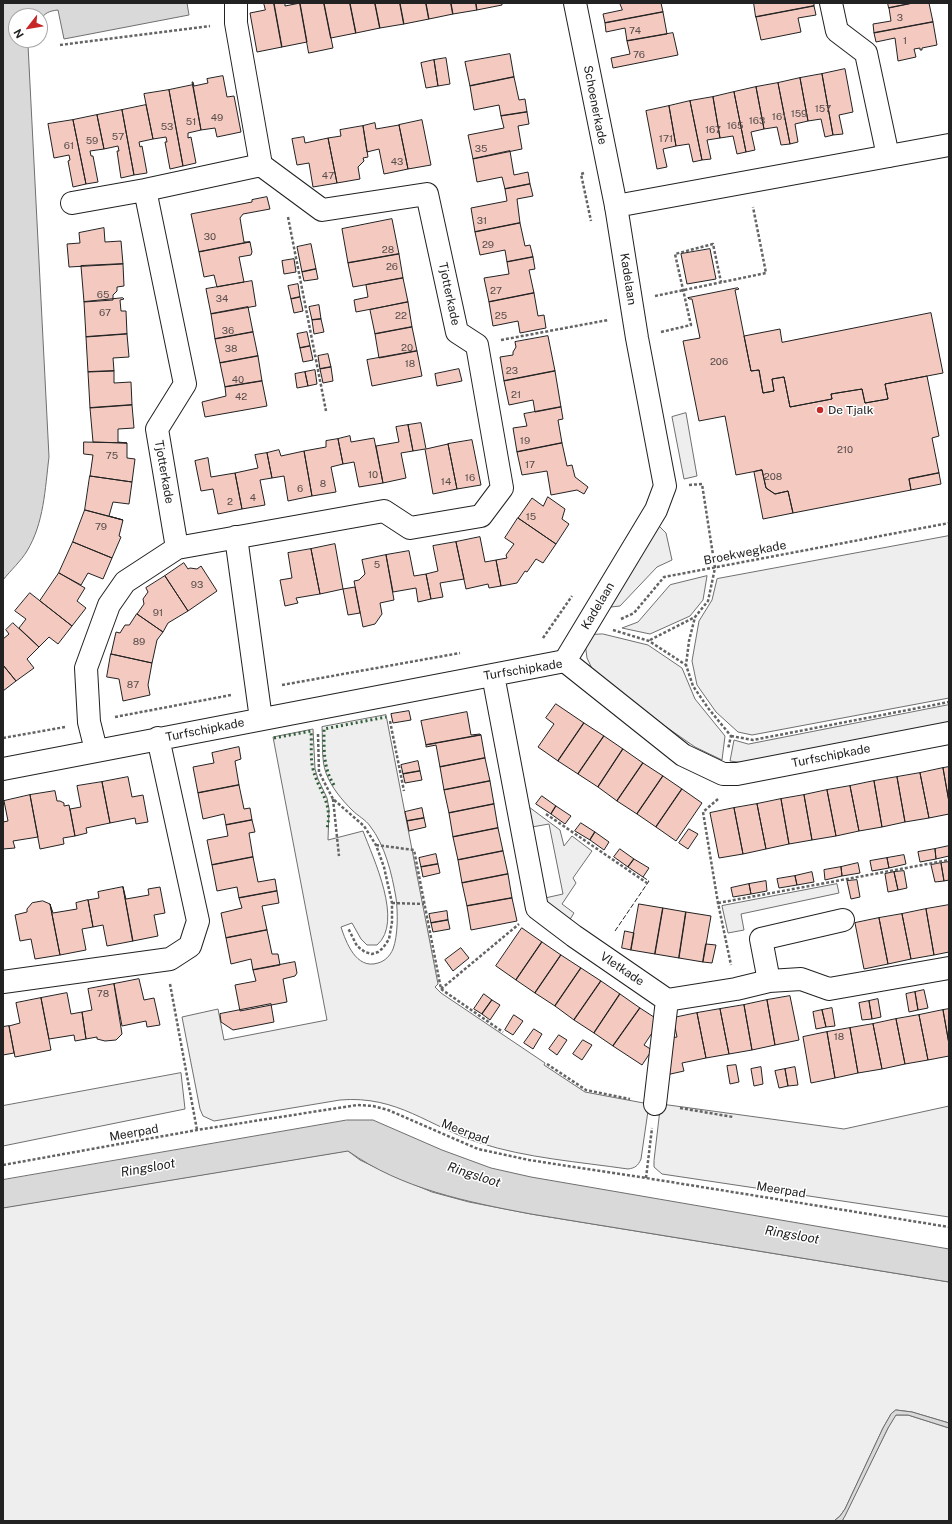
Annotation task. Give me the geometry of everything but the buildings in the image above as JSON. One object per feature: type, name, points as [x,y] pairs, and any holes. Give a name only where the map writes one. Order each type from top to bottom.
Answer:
[{"type":"street","name":"Schoenerkade","points":[[575,3],[607,168],[616,206]]},
{"type":"street","points":[[831,3],[837,32],[866,54],[888,156]]},
{"type":"street","points":[[72,203],[145,190],[262,165],[236,13]]},
{"type":"street","points":[[616,206],[949,145]]},
{"type":"street","name":"Tjotterkade","points":[[262,165],[322,210],[427,194],[457,332],[477,345]]},
{"type":"street","name":"Tjotterkade","points":[[145,190],[185,384],[157,429],[177,548]]},
{"type":"street","name":"Kadelaan","points":[[565,661],[594,629],[656,510],[664,486],[637,338],[616,206]]},
{"type":"street","points":[[96,750],[90,722],[86,668],[109,605],[125,582],[177,548],[384,511],[410,528],[481,516],[502,488],[477,345]]},
{"type":"street","points":[[236,537],[261,719]]},
{"type":"street","name":"Turfschipkade","points":[[3,769],[319,707],[565,661],[683,755],[723,774],[737,774],[949,733]]},
{"type":"street","points":[[493,675],[537,908]]},
{"type":"street","name":"Turfschipkade","points":[[3,982],[169,965],[190,946],[198,920],[158,738]]},
{"type":"street","name":"Vletkade","points":[[537,908],[574,936],[667,1000]]},
{"type":"street","points":[[769,981],[761,939],[843,920]]},
{"type":"street","points":[[655,1104],[667,1000],[769,981],[801,979],[829,989],[949,968]]},
{"type":"path","points":[[60,46],[236,13]]},
{"type":"path","points":[[592,228],[581,174],[607,168]]},
{"type":"path","points":[[280,179],[326,411]]},
{"type":"path","points":[[477,345],[611,320],[613,307],[631,301],[766,273],[748,182]]},
{"type":"path","points":[[637,338],[691,325],[675,254],[713,244],[721,282]]},
{"type":"path","points":[[649,641],[695,617],[708,601],[715,568],[702,484],[664,486]]},
{"type":"path","name":"Broekwegkade","points":[[594,629],[634,613],[664,577],[949,523]]},
{"type":"path","points":[[543,638],[575,592]]},
{"type":"path","points":[[695,617],[689,641],[686,665],[693,686],[708,708],[731,736],[753,740],[949,702]]},
{"type":"path","points":[[594,629],[649,641],[686,665]]},
{"type":"path","points":[[385,695],[404,791]]},
{"type":"path","points":[[319,707],[319,772],[333,799],[339,856]]},
{"type":"path","points":[[731,736],[718,800],[703,812],[718,903],[736,988]]},
{"type":"path","points":[[516,794],[621,867],[647,883]]},
{"type":"path","points":[[333,799],[364,826],[376,845],[384,867],[392,903],[392,922],[389,939],[383,948],[378,952],[372,954],[365,952],[357,946],[348,928]]},
{"type":"path","points":[[376,845],[414,850],[440,989],[503,1032]]},
{"type":"path","points":[[718,903],[949,860]]},
{"type":"path","points":[[392,903],[424,904]]},
{"type":"path","points":[[440,989],[537,908]]},
{"type":"path","points":[[169,965],[197,1130]]},
{"type":"path","points":[[646,1178],[655,1104]]},
{"type":"path","name":"Meerpad","points":[[3,1166],[197,1130],[357,1105],[373,1106],[388,1110],[478,1149],[529,1160],[949,1226]]},
{"type":"shaded area","points":[[686,413],[697,476],[684,479],[672,417]]},
{"type":"shaded area","points":[[659,526],[666,533],[672,560],[657,567],[620,606],[602,608]]},
{"type":"shaded area","points":[[949,536],[949,698],[752,735],[738,732],[716,712],[697,685],[692,661],[699,621],[712,600],[717,579]]},
{"type":"shaded area","points":[[707,576],[703,600],[690,616],[650,634],[622,628],[638,622],[670,585]]},
{"type":"shaded area","points":[[603,634],[648,645],[682,668],[695,699],[725,736],[722,760],[695,747],[597,679],[587,658],[585,643],[588,635]]},
{"type":"shaded area","points":[[949,705],[949,722],[745,763],[730,761],[734,740],[748,744]]},
{"type":"shaded area","points":[[386,715],[438,984],[435,987],[441,993],[545,1063],[544,1065],[585,1092],[649,1104],[641,1159],[634,1167],[628,1169],[572,1162],[498,1148],[480,1143],[396,1107],[379,1102],[340,1100],[214,1121],[203,1116],[200,1109],[182,1017],[218,1009],[224,1040],[327,1020],[273,737],[313,729],[315,769],[327,798],[329,809],[328,840],[363,831],[379,873],[387,906],[388,921],[385,935],[377,945],[367,945],[361,939],[352,923],[341,927],[343,933],[349,947],[358,959],[370,964],[383,961],[393,949],[397,931],[396,898],[384,851],[370,826],[348,806],[337,793],[324,768],[322,750],[322,727]]},
{"type":"shaded area","points":[[529,807],[560,830],[564,846],[572,836],[592,851],[573,878],[576,883],[562,904],[574,913],[569,921],[547,906],[545,898],[563,894],[549,824],[532,827]]},
{"type":"shaded area","points":[[837,884],[839,893],[741,914],[744,930],[728,933],[722,906]]},
{"type":"shaded area","points":[[181,1073],[185,1109],[3,1146],[3,1106]]},
{"type":"shaded area","points":[[661,1104],[844,1129],[949,1106],[949,1217],[662,1174],[654,1167]]},
{"type":"shaded area","points":[[348,1151],[360,1160],[389,1174],[432,1192],[469,1202],[531,1214],[949,1282],[949,1423],[912,1412],[896,1410],[891,1414],[845,1509],[834,1521],[3,1521],[3,1208]]},
{"type":"shaded area","points":[[896,1415],[908,1415],[949,1428],[949,1521],[842,1521],[888,1428]]},
{"type":"water","points":[[3,3],[187,3],[189,15],[64,39],[58,10],[48,13],[48,8],[8,8],[8,48],[28,48],[49,457],[43,506],[33,540],[25,555],[3,580]]},
{"type":"water","name":"Ringsloot","points":[[347,1120],[373,1120],[442,1150],[491,1168],[531,1177],[949,1249],[949,1282],[531,1214],[459,1199],[390,1175],[348,1151],[3,1208],[3,1180]]},
{"type":"water","points":[[896,1410],[912,1412],[949,1423],[949,1428],[908,1415],[896,1415],[888,1428],[845,1516],[842,1521],[834,1521],[845,1509],[883,1428],[891,1414]]},
{"type":"hedge","points":[[334,785],[330,779],[326,765],[324,751],[324,729],[386,717]]},
{"type":"hedge","points":[[274,738],[311,731],[312,764],[327,804],[327,829]]},
{"type":"fence","points":[[615,931],[649,881],[643,877]]},
{"type":"place","name":"De Tjalk","points":[[820,410]]}]
